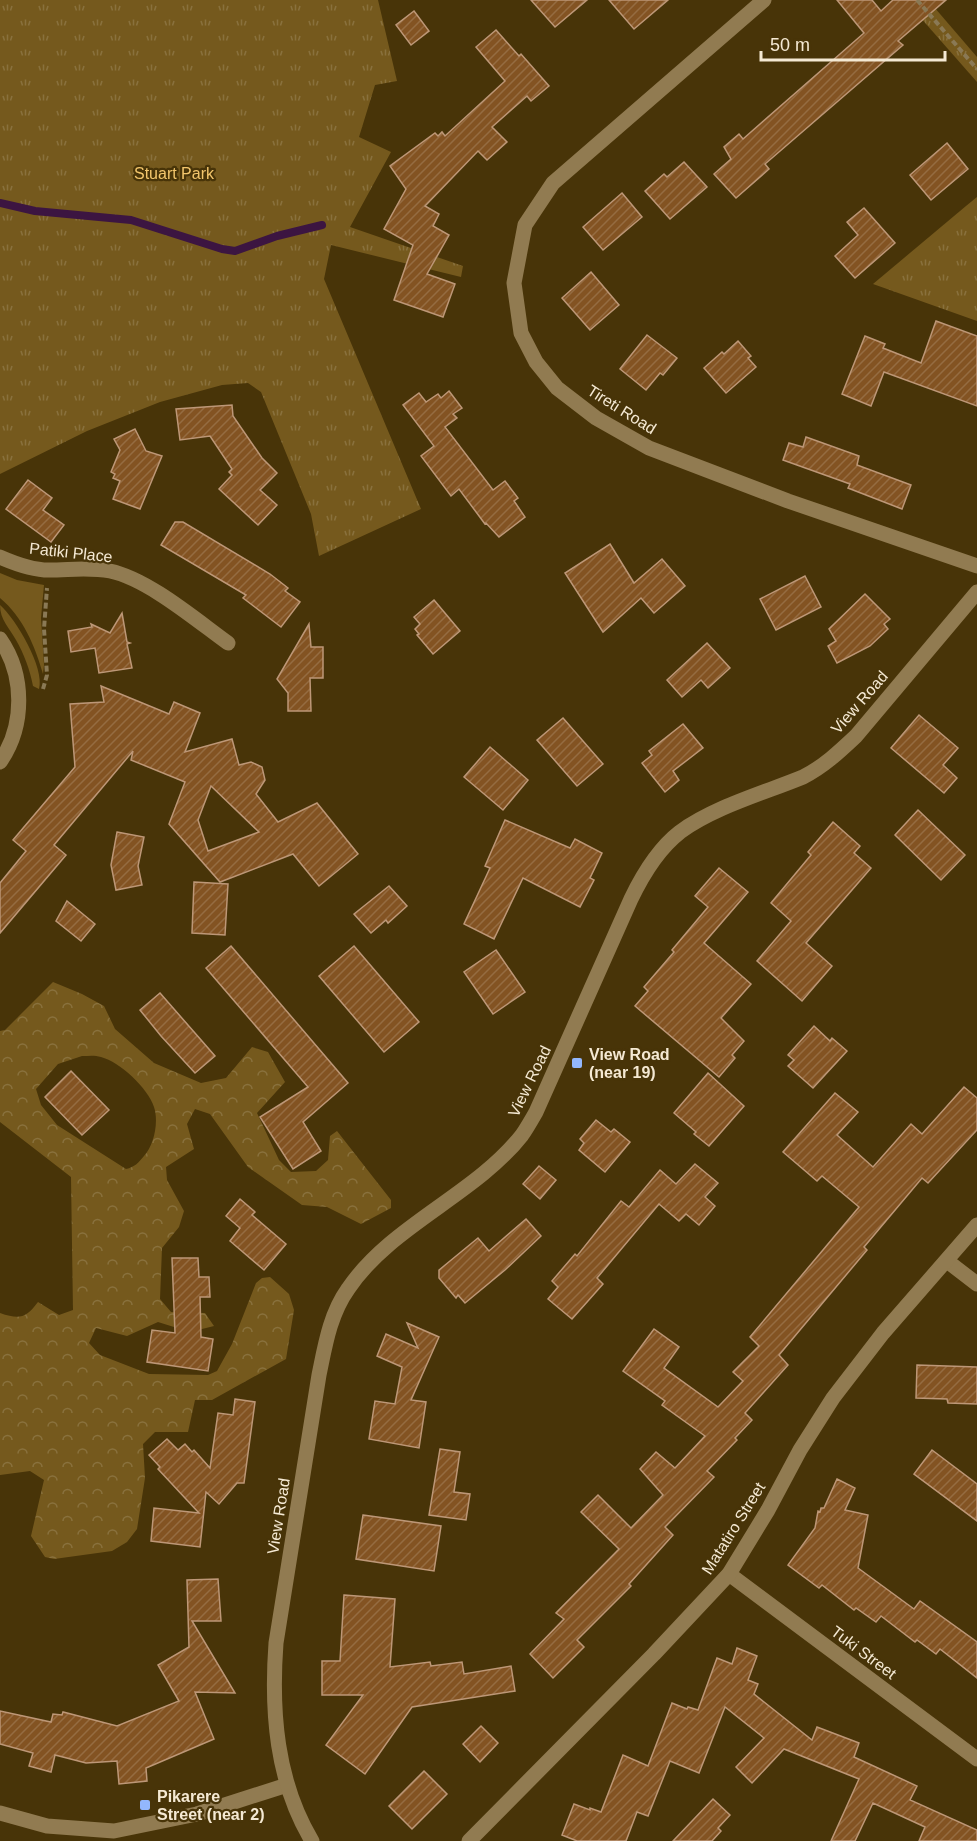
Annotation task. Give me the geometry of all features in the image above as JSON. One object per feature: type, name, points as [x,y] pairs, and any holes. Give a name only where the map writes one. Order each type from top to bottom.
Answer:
[{"type":"street","name":"Tireti Road","points":[[764,0],[553,183],[525,225],[514,283],[521,333],[536,363],[557,388],[596,418],[649,448],[788,501],[977,566]]},
{"type":"street","name":"Patiki Place","points":[[0,557],[23,566],[48,570],[82,568],[111,571],[153,589],[228,643]]},
{"type":"street","name":"View Road","points":[[312,1841],[304,1828],[287,1785],[276,1736],[273,1686],[276,1643],[327,1337],[336,1311],[347,1290],[377,1256],[489,1168],[522,1135],[536,1112],[631,899],[644,874],[664,848],[679,833],[699,820],[803,777],[834,757],[856,736],[977,592]]},
{"type":"street","points":[[0,639],[13,664],[19,698],[15,736],[0,762]]},
{"type":"street","name":"Matatiro Street","points":[[469,1841],[654,1654],[729,1574],[768,1510],[800,1450],[833,1398],[883,1333],[977,1225]]},
{"type":"street","points":[[947,1261],[977,1284]]},
{"type":"street","name":"Tuki Street","points":[[729,1574],[977,1759]]},
{"type":"street","points":[[0,1813],[47,1827],[114,1831],[197,1814],[287,1785]]},
{"type":"path","points":[[917,0],[977,69]]},
{"type":"path","points":[[43,689],[47,675],[44,629],[47,585]]},
{"type":"green space","name":"Stuart Park","points":[[0,0],[378,0],[397,81],[375,85],[359,137],[391,152],[350,227],[463,266],[461,277],[331,245],[324,279],[421,509],[319,556],[311,514],[261,392],[248,383],[222,385],[160,402],[87,431],[0,474]]},
{"type":"green space","points":[[905,0],[928,0],[977,57],[977,82]]},
{"type":"green space","points":[[977,197],[977,321],[873,284],[966,206]]},
{"type":"green space","points":[[0,573],[17,580],[44,585],[41,618],[43,674],[22,623],[0,598]]},
{"type":"green space","points":[[0,605],[14,621],[28,644],[38,669],[39,689],[33,686],[24,656],[3,619]]},
{"type":"green space","points":[[53,982],[104,1006],[115,1029],[154,1063],[201,1083],[226,1078],[252,1047],[268,1052],[285,1082],[257,1113],[279,1160],[291,1172],[316,1171],[328,1160],[330,1136],[337,1131],[391,1200],[391,1208],[361,1224],[327,1207],[302,1205],[248,1167],[210,1114],[195,1109],[187,1124],[194,1149],[166,1167],[167,1180],[184,1211],[179,1227],[162,1248],[160,1299],[171,1312],[205,1313],[214,1326],[190,1332],[158,1322],[127,1336],[96,1328],[89,1343],[100,1355],[149,1374],[208,1375],[217,1371],[232,1344],[256,1283],[262,1278],[270,1277],[289,1294],[294,1310],[286,1359],[212,1400],[195,1400],[188,1432],[155,1432],[143,1444],[145,1478],[137,1529],[127,1542],[112,1551],[54,1559],[45,1557],[31,1536],[44,1480],[30,1471],[0,1475],[0,1313],[22,1316],[38,1302],[59,1315],[73,1310],[71,1177],[0,1122],[0,1031],[5,1030]],"holes":[[[82,1056],[101,1057],[116,1064],[140,1084],[151,1100],[156,1119],[153,1140],[148,1151],[132,1167],[126,1169],[57,1125],[41,1105],[36,1089],[58,1064]]]},
{"type":"building","points":[[531,0],[587,0],[555,27]]},
{"type":"building","points":[[609,0],[668,0],[634,29]]},
{"type":"building","points":[[837,0],[872,0],[881,11],[893,0],[946,0],[898,41],[903,45],[765,164],[769,169],[736,198],[714,174],[731,159],[724,147],[739,134],[743,139],[864,33]]},
{"type":"building","points":[[414,11],[429,31],[411,45],[396,25]]},
{"type":"building","points":[[496,30],[549,86],[531,101],[527,96],[492,127],[507,142],[487,160],[478,151],[425,206],[439,214],[433,226],[449,235],[427,274],[455,284],[443,317],[394,300],[413,245],[384,229],[406,189],[390,166],[435,133],[438,136],[442,132],[445,136],[505,81],[476,47]]},
{"type":"building","points":[[947,143],[968,169],[931,200],[910,175]]},
{"type":"building","points":[[684,162],[707,187],[670,219],[645,191],[664,174],[667,177]]},
{"type":"building","points":[[622,193],[642,217],[603,250],[583,227]]},
{"type":"building","points":[[864,208],[895,243],[855,278],[835,256],[858,235],[847,222]]},
{"type":"building","points":[[591,272],[619,305],[590,330],[562,298]]},
{"type":"building","points":[[936,321],[977,336],[977,406],[884,372],[871,406],[842,394],[865,336],[885,344],[883,348],[921,363]]},
{"type":"building","points":[[647,335],[677,358],[646,390],[620,369]]},
{"type":"building","points":[[738,341],[751,356],[748,358],[756,367],[726,393],[704,368]]},
{"type":"building","points":[[449,391],[462,408],[453,414],[457,418],[445,427],[493,490],[505,481],[518,498],[514,501],[525,517],[499,537],[485,524],[459,489],[451,496],[421,456],[434,446],[403,405],[419,393],[426,402],[438,394],[441,398]]},
{"type":"building","points":[[232,405],[233,416],[262,458],[277,473],[260,490],[277,505],[258,525],[219,489],[232,475],[229,472],[232,469],[210,436],[180,440],[176,409]]},
{"type":"building","points":[[135,429],[146,451],[162,456],[140,509],[113,499],[120,481],[113,478],[115,474],[111,472],[120,450],[114,439]]},
{"type":"building","points":[[806,437],[859,456],[857,465],[911,485],[902,509],[848,488],[850,484],[783,460],[789,443],[803,447]]},
{"type":"building","points":[[28,480],[52,498],[43,510],[64,525],[51,542],[6,509]]},
{"type":"building","points":[[175,522],[183,522],[270,574],[288,588],[285,591],[300,602],[281,627],[243,598],[246,595],[161,545]]},
{"type":"building","points":[[610,544],[634,583],[662,559],[685,586],[654,613],[641,598],[603,632],[565,573]]},
{"type":"building","points":[[805,576],[821,607],[776,630],[760,599]]},
{"type":"building","points":[[865,594],[890,619],[884,624],[888,629],[870,646],[837,663],[828,646],[836,641],[829,629]]},
{"type":"building","points":[[434,600],[460,631],[433,654],[417,635],[419,634],[415,629],[420,624],[414,617]]},
{"type":"building","points":[[122,613],[127,642],[130,643],[127,644],[132,668],[99,673],[95,648],[71,652],[68,631],[92,627],[91,624],[110,633]]},
{"type":"building","points":[[309,624],[311,647],[323,647],[323,678],[310,678],[311,711],[288,711],[288,693],[277,679]]},
{"type":"building","points":[[707,643],[730,668],[708,688],[701,680],[682,697],[667,680]]},
{"type":"building","points":[[101,686],[169,714],[174,702],[200,713],[185,752],[232,739],[239,765],[251,762],[262,767],[265,780],[256,794],[278,822],[317,803],[358,854],[319,886],[293,854],[220,882],[169,824],[185,782],[131,760],[133,751],[54,845],[66,855],[0,933],[0,883],[26,851],[13,840],[75,767],[70,704],[104,702]],"holes":[[[211,786],[259,832],[208,851],[198,820]]]},
{"type":"building","points":[[919,715],[958,748],[943,765],[957,778],[944,793],[891,748]]},
{"type":"building","points":[[563,718],[603,764],[577,786],[537,740]]},
{"type":"building","points":[[683,724],[703,748],[673,771],[679,780],[665,792],[642,763],[652,755],[649,751]]},
{"type":"building","points":[[490,747],[528,780],[503,810],[464,777]]},
{"type":"building","points":[[918,810],[965,855],[941,880],[895,835]]},
{"type":"building","points":[[505,820],[570,848],[575,839],[602,853],[590,878],[594,880],[580,907],[523,878],[494,939],[464,924],[490,868],[485,866]]},
{"type":"building","points":[[833,822],[860,846],[854,853],[871,868],[806,943],[832,966],[802,1001],[757,961],[791,921],[771,903],[811,855],[808,852]]},
{"type":"building","points":[[117,832],[144,837],[138,866],[142,885],[116,890],[111,865]]},
{"type":"building","points":[[719,868],[748,892],[704,943],[751,984],[721,1018],[744,1041],[732,1055],[735,1058],[719,1077],[635,1006],[648,991],[644,987],[708,907],[695,896]]},
{"type":"building","points":[[194,882],[228,884],[225,935],[192,933]]},
{"type":"building","points":[[389,886],[407,906],[388,923],[386,920],[371,933],[354,914]]},
{"type":"building","points":[[67,901],[95,924],[81,941],[56,921]]},
{"type":"building","points":[[231,946],[348,1083],[303,1122],[321,1151],[293,1169],[260,1117],[308,1087],[206,968]]},
{"type":"building","points":[[354,946],[419,1022],[384,1052],[319,976]]},
{"type":"building","points":[[496,950],[525,992],[493,1014],[464,972]]},
{"type":"building","points":[[160,993],[215,1056],[195,1073],[140,1010]]},
{"type":"building","points":[[814,1026],[830,1041],[832,1038],[847,1051],[813,1088],[788,1066],[794,1060],[788,1055]]},
{"type":"building","points":[[71,1071],[109,1110],[82,1135],[45,1097]]},
{"type":"building","points":[[708,1073],[744,1106],[709,1146],[674,1113]]},
{"type":"building","points":[[964,1087],[977,1098],[977,1130],[928,1183],[922,1178],[864,1247],[867,1250],[779,1355],[788,1365],[745,1413],[752,1420],[735,1438],[737,1440],[707,1471],[714,1477],[665,1527],[673,1535],[629,1584],[631,1586],[577,1640],[584,1647],[553,1678],[530,1654],[564,1619],[556,1613],[619,1549],[581,1512],[598,1495],[631,1528],[663,1495],[640,1469],[656,1452],[675,1468],[705,1436],[662,1405],[665,1401],[623,1371],[654,1329],[679,1347],[664,1368],[718,1407],[743,1381],[733,1372],[759,1346],[750,1337],[859,1207],[822,1176],[817,1181],[783,1152],[835,1093],[858,1112],[837,1135],[873,1167],[911,1124],[922,1134]]},
{"type":"building","points":[[596,1120],[611,1132],[614,1129],[630,1142],[605,1172],[579,1150],[584,1143],[580,1139]]},
{"type":"building","points":[[695,1164],[718,1183],[705,1197],[715,1206],[699,1225],[686,1214],[679,1221],[659,1204],[597,1278],[603,1284],[572,1319],[548,1299],[558,1287],[552,1281],[575,1254],[577,1256],[621,1201],[629,1207],[660,1170],[676,1184]]},
{"type":"building","points":[[539,1166],[556,1180],[540,1199],[523,1184]]},
{"type":"building","points":[[240,1199],[255,1212],[252,1215],[286,1244],[264,1270],[230,1241],[240,1228],[226,1216]]},
{"type":"building","points":[[526,1219],[541,1236],[465,1303],[458,1295],[456,1298],[439,1278],[439,1270],[478,1238],[489,1251]]},
{"type":"building","points":[[172,1258],[198,1258],[199,1277],[209,1277],[210,1297],[200,1297],[201,1337],[213,1339],[208,1371],[147,1362],[152,1330],[175,1333]]},
{"type":"building","points":[[407,1323],[439,1337],[411,1400],[426,1402],[419,1448],[369,1439],[375,1401],[395,1404],[402,1367],[377,1356],[386,1334],[418,1348]]},
{"type":"building","points":[[917,1365],[977,1367],[977,1404],[948,1403],[947,1399],[916,1398]]},
{"type":"building","points":[[235,1399],[255,1402],[244,1483],[237,1483],[219,1504],[206,1492],[200,1547],[151,1541],[154,1508],[199,1513],[158,1469],[160,1467],[149,1455],[167,1439],[178,1450],[185,1444],[192,1452],[194,1450],[210,1468],[218,1413],[233,1415]]},
{"type":"building","points":[[440,1449],[460,1452],[454,1492],[470,1494],[466,1520],[429,1515]]},
{"type":"building","points":[[932,1450],[977,1484],[977,1521],[914,1474]]},
{"type":"building","points":[[837,1479],[855,1488],[845,1510],[868,1515],[858,1568],[914,1609],[920,1601],[977,1642],[977,1678],[940,1649],[936,1654],[917,1640],[915,1642],[881,1616],[876,1622],[856,1608],[854,1610],[822,1585],[819,1588],[788,1565],[815,1528],[818,1511],[824,1508]]},
{"type":"building","points":[[363,1515],[441,1526],[434,1571],[356,1559]]},
{"type":"building","points":[[218,1579],[221,1621],[192,1621],[235,1693],[195,1692],[214,1739],[146,1768],[147,1781],[119,1784],[117,1761],[86,1763],[55,1755],[51,1772],[29,1766],[33,1753],[0,1744],[0,1711],[51,1722],[53,1714],[62,1715],[63,1712],[117,1726],[179,1701],[158,1665],[189,1647],[187,1580]]},
{"type":"building","points":[[344,1595],[395,1599],[390,1667],[430,1662],[431,1666],[462,1662],[464,1674],[511,1666],[515,1691],[412,1707],[365,1774],[326,1745],[363,1695],[322,1695],[322,1661],[340,1661]]},
{"type":"building","points":[[737,1648],[757,1656],[748,1680],[758,1684],[754,1694],[812,1740],[817,1727],[859,1743],[854,1757],[917,1786],[910,1800],[977,1830],[977,1841],[919,1841],[925,1827],[873,1803],[855,1841],[831,1841],[859,1779],[784,1749],[752,1783],[736,1767],[764,1738],[725,1707],[699,1773],[670,1761],[648,1816],[637,1812],[626,1841],[577,1841],[562,1835],[574,1804],[601,1812],[623,1755],[648,1766],[672,1703],[687,1709],[688,1707],[698,1710],[717,1658],[732,1664]]},
{"type":"building","points":[[481,1726],[498,1743],[480,1762],[463,1744]]},
{"type":"building","points":[[424,1771],[447,1794],[412,1829],[389,1806]]},
{"type":"building","points":[[713,1799],[730,1815],[718,1828],[721,1831],[712,1841],[673,1841]]},
{"type":"waterway","points":[[0,203],[35,211],[131,220],[235,251],[277,236],[322,225]]},
{"type":"place","name":"View Road (near 19)","points":[[577,1063]]},
{"type":"place","name":"Pikarere Street (near 2)","points":[[145,1805]]}]
